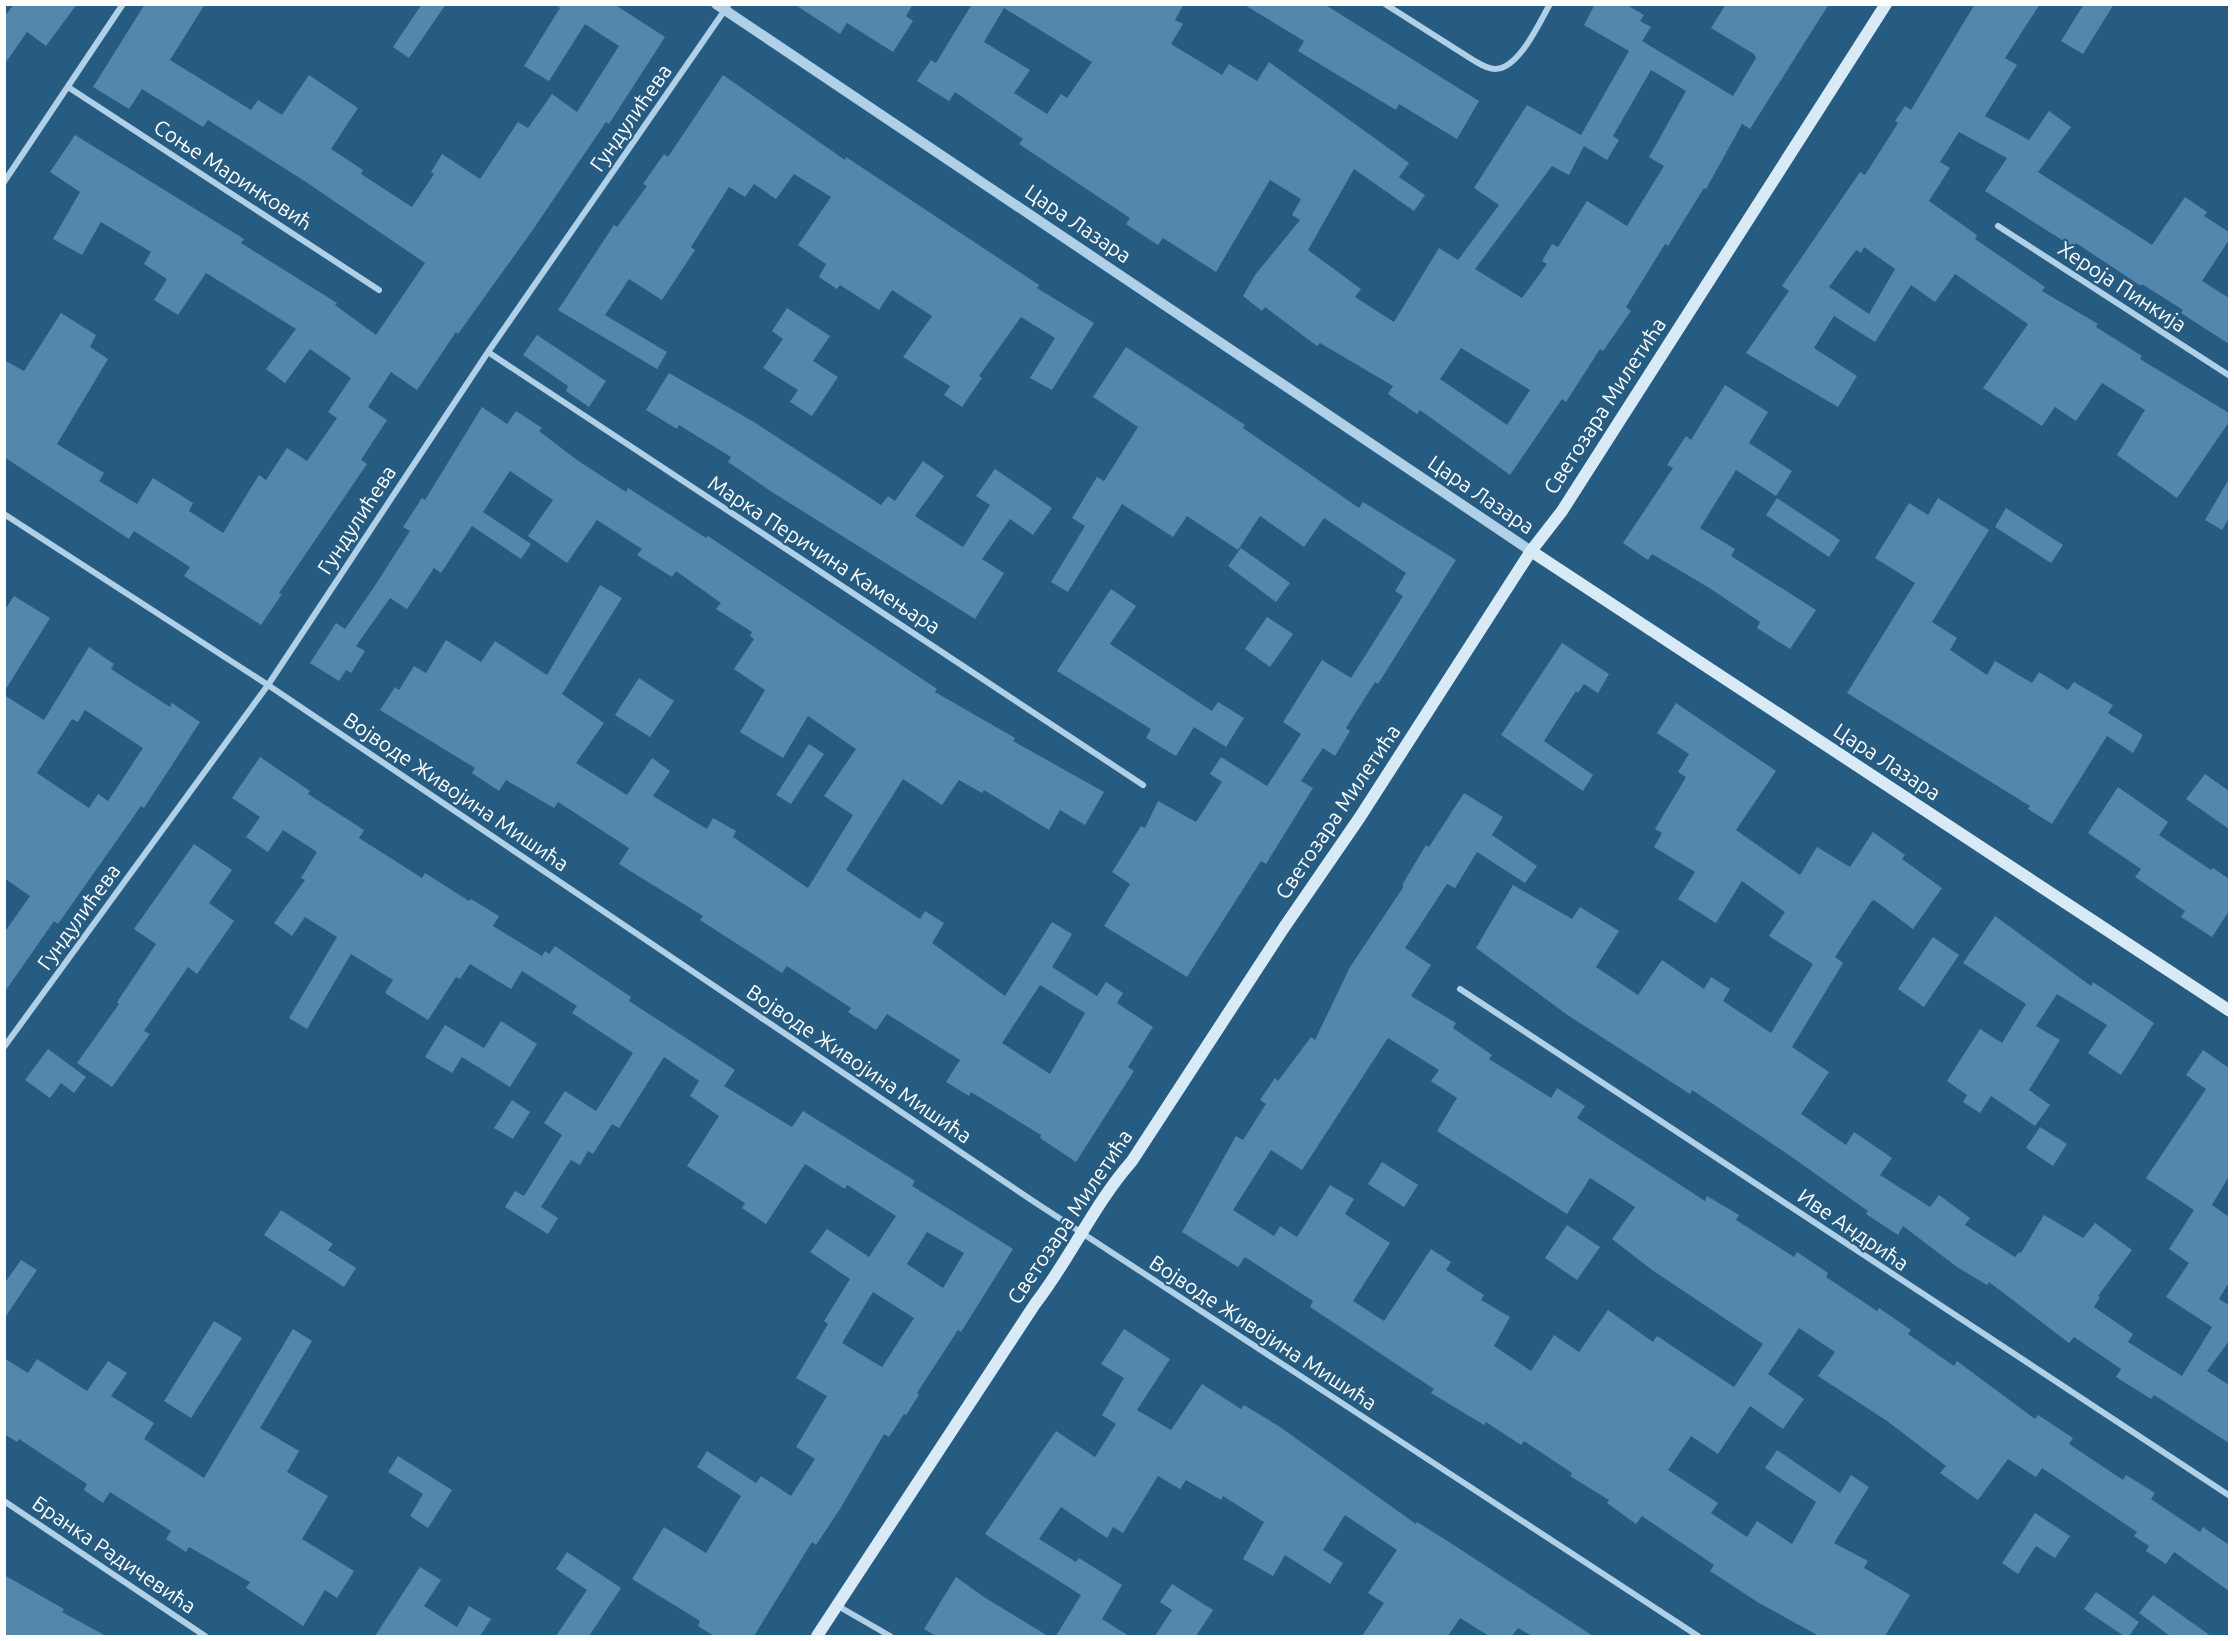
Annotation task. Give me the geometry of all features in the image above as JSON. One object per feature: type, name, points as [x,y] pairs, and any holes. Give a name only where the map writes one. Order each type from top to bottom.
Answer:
[{"type":"main road","name":"Светозара Милетића","points":[[818,1636],[1035,1304],[1055,1278],[1081,1233],[1119,1176],[1132,1161],[1283,929],[1360,817],[1531,551],[1562,511],[1886,4]]},
{"type":"main road","name":"Цара Лазара","points":[[1531,551],[2229,1011]]},
{"type":"street","points":[[4,182],[123,4]]},
{"type":"street","points":[[1385,4],[1473,60],[1497,69],[1512,63],[1520,54],[1550,4]]},
{"type":"street","name":"Цара Лазара","points":[[724,6],[1531,551]]},
{"type":"street","name":"Гундулићева","points":[[4,1047],[268,685],[488,352],[724,6]]},
{"type":"street","name":"Соње Маринковић","points":[[68,87],[379,290]]},
{"type":"street","name":"Хероја Пинкија","points":[[1998,226],[2229,376]]},
{"type":"street","name":"Марка Перичина Камењара","points":[[488,352],[1143,786]]},
{"type":"street","name":"Војводе Живојина Мишића","points":[[4,514],[268,685],[1081,1233],[1698,1636]]},
{"type":"street","name":"Иве Андрића","points":[[1460,989],[2229,1496]]},
{"type":"street","name":"Бранка Радичевића","points":[[4,1501],[205,1636]]},
{"type":"street","points":[[838,1606],[890,1636]]},
{"type":"building","points":[[14,4],[77,4],[46,46],[27,32],[4,65],[4,17]]},
{"type":"building","points":[[145,4],[205,4],[170,60],[251,110],[258,100],[282,115],[309,75],[358,108],[331,149],[363,170],[361,174],[412,207],[434,174],[431,172],[442,154],[480,179],[518,122],[528,128],[552,94],[577,112],[619,46],[585,24],[549,81],[524,66],[560,8],[554,4],[614,4],[665,37],[609,124],[606,122],[532,231],[458,334],[456,332],[417,390],[391,372],[368,407],[387,420],[361,460],[367,464],[279,593],[282,594],[261,625],[184,576],[190,567],[134,531],[129,539],[4,457],[4,360],[24,371],[61,313],[96,335],[90,347],[108,359],[57,444],[104,473],[99,481],[137,504],[153,478],[193,503],[189,511],[223,533],[259,475],[266,480],[287,448],[307,461],[337,418],[328,412],[351,378],[310,349],[285,383],[266,369],[296,329],[206,273],[178,315],[154,300],[167,279],[144,264],[151,252],[101,222],[82,255],[53,239],[80,192],[50,172],[75,135],[244,239],[241,243],[337,303],[335,305],[376,335],[425,263],[306,182],[208,120],[203,127],[142,89],[129,109],[93,87]]},
{"type":"building","points":[[422,4],[446,4],[409,58],[393,47]]},
{"type":"building","points":[[794,4],[913,4],[906,16],[913,21],[893,52],[847,23],[840,34]]},
{"type":"building","points":[[972,4],[1184,4],[1175,20],[1183,24],[1171,44],[1222,75],[1229,64],[1257,81],[1269,62],[1409,163],[1399,177],[1425,195],[1414,211],[1354,169],[1308,250],[1361,289],[1355,297],[1394,322],[1439,248],[1458,260],[1499,205],[1474,188],[1527,105],[1581,135],[1629,51],[1584,25],[1595,4],[1625,4],[1644,15],[1640,21],[1651,27],[1642,41],[1733,96],[1756,58],[1754,54],[1711,28],[1726,4],[1829,4],[1750,129],[1742,124],[1706,189],[1704,188],[1668,246],[1665,244],[1626,307],[1631,311],[1603,351],[1600,349],[1566,402],[1562,399],[1510,475],[1420,410],[1417,414],[1388,394],[1393,386],[1320,343],[1317,346],[1265,307],[1262,311],[1243,296],[1255,275],[1300,220],[1292,215],[1301,199],[1270,180],[1216,272],[1163,238],[1158,245],[1126,224],[1130,218],[1019,144],[1023,139],[955,92],[949,101],[917,81],[931,60],[936,63]],"holes":[[[1004,8],[1092,62],[1067,98],[1061,94],[1047,114],[1014,93],[1030,70],[984,42]],[[1651,70],[1686,91],[1649,157],[1664,166],[1627,226],[1587,201],[1558,247],[1552,244],[1542,261],[1547,264],[1522,298],[1475,269],[1552,166],[1569,175],[1584,146],[1607,160],[1619,140],[1613,136]],[[1461,348],[1530,390],[1507,425],[1440,379]]]},
{"type":"building","points":[[1243,4],[1324,4],[1479,101],[1457,139],[1399,104],[1396,110],[1298,51],[1304,41]]},
{"type":"building","points":[[1975,4],[2040,4],[2005,58],[2017,65],[1985,116],[2029,140],[2049,111],[2071,127],[2038,172],[2152,245],[2185,197],[2207,212],[2204,216],[2229,232],[2229,240],[2202,281],[2229,298],[2229,344],[2181,313],[2183,310],[2142,284],[2141,286],[2076,243],[2073,247],[1985,191],[2007,158],[1959,132],[1940,162],[1950,168],[1929,201],[1977,235],[1975,239],[2045,287],[2042,291],[2098,324],[2096,327],[2142,356],[2140,359],[2229,413],[2229,422],[2177,498],[2117,455],[2145,410],[2102,383],[2076,421],[2055,407],[2042,426],[1983,388],[2028,324],[1955,274],[1935,302],[1911,285],[1875,342],[1834,316],[1814,348],[1857,376],[1838,407],[1746,353],[1789,291],[1782,286],[1860,172],[1865,175],[1898,123],[1895,121],[1905,106],[1911,110]],"holes":[[[1864,247],[1895,269],[1869,314],[1829,287],[1856,250],[1861,253]]]},
{"type":"building","points":[[2084,4],[2114,4],[2083,54],[2061,41]]},
{"type":"building","points":[[723,75],[845,160],[846,157],[1039,285],[1037,288],[1094,323],[1052,390],[1030,378],[1055,338],[1021,317],[979,376],[982,378],[962,407],[944,395],[950,386],[903,357],[932,316],[892,290],[879,310],[840,285],[837,289],[819,277],[826,264],[798,245],[831,197],[794,174],[776,199],[754,184],[745,197],[729,187],[691,247],[695,250],[662,300],[629,279],[605,315],[667,352],[657,369],[558,310],[614,225],[617,227],[647,186],[643,184],[664,154],[668,157]]},
{"type":"building","points":[[787,308],[830,336],[813,361],[838,377],[812,416],[790,402],[798,390],[763,368],[783,339],[772,331]]},
{"type":"building","points":[[537,335],[606,381],[589,407],[566,391],[568,386],[523,355]]},
{"type":"building","points":[[1126,347],[1245,425],[1243,428],[1359,508],[1363,502],[1456,560],[1378,684],[1375,682],[1346,728],[1350,731],[1335,756],[1323,748],[1301,781],[1313,788],[1266,864],[1261,861],[1187,977],[1104,926],[1130,884],[1112,872],[1141,826],[1145,828],[1158,801],[1196,822],[1222,782],[1210,774],[1221,757],[1267,786],[1301,734],[1283,722],[1322,660],[1351,678],[1403,596],[1395,591],[1406,573],[1324,518],[1304,547],[1260,516],[1238,550],[1187,516],[1173,537],[1122,504],[1068,592],[1051,582],[1085,526],[1072,518],[1097,477],[1104,481],[1138,427],[1093,397]]},
{"type":"building","points":[[669,373],[754,422],[881,505],[888,496],[895,501],[923,461],[944,476],[915,516],[963,547],[990,505],[976,496],[995,469],[1052,508],[1033,535],[1010,519],[982,559],[1004,573],[975,619],[772,492],[728,462],[731,457],[679,425],[677,429],[646,410]]},
{"type":"building","points":[[1725,385],[1768,412],[1749,443],[1792,471],[1776,496],[1736,470],[1700,528],[1735,549],[1731,556],[1816,610],[1790,649],[1757,628],[1760,622],[1711,589],[1652,554],[1648,560],[1623,543],[1673,468],[1667,465],[1686,436],[1691,440]]},
{"type":"building","points":[[482,407],[507,424],[516,411],[542,428],[539,431],[577,460],[626,492],[628,488],[706,538],[708,536],[937,689],[935,692],[1015,738],[1013,741],[1104,792],[1085,825],[1060,810],[1049,830],[984,790],[982,793],[959,780],[942,805],[903,779],[846,870],[920,919],[925,911],[944,923],[932,943],[1005,996],[1052,922],[1072,934],[1052,967],[1097,996],[1106,982],[1123,993],[1117,1003],[1153,1027],[1128,1067],[1134,1071],[1076,1162],[1040,1138],[1041,1135],[971,1092],[969,1096],[946,1082],[960,1060],[887,1014],[876,1030],[848,1012],[851,1008],[787,966],[782,973],[700,920],[703,916],[619,864],[629,848],[558,802],[554,808],[506,780],[499,791],[472,773],[475,768],[380,710],[395,687],[399,690],[414,666],[426,673],[446,640],[481,662],[495,641],[547,675],[600,585],[622,598],[562,694],[604,723],[576,763],[627,795],[652,758],[670,771],[653,796],[707,829],[713,818],[736,831],[733,837],[808,888],[853,815],[824,796],[856,749],[808,716],[783,758],[740,732],[765,690],[734,669],[754,639],[750,636],[752,632],[716,609],[721,603],[676,571],[672,577],[637,555],[642,549],[597,520],[567,563],[528,536],[553,500],[510,471],[483,512],[531,544],[521,559],[472,526],[441,573],[434,568],[407,609],[390,598],[356,646],[365,651],[351,673],[346,670],[339,681],[310,663],[336,623],[345,629],[410,531],[403,527],[422,498],[425,500]],"holes":[[[1040,985],[1085,1013],[1050,1074],[1002,1043]]]},
{"type":"building","points":[[2229,479],[2229,518],[2222,530],[2205,520]]},
{"type":"building","points":[[1777,498],[1840,540],[1829,557],[1766,515]]},
{"type":"building","points":[[1938,498],[1989,530],[1932,622],[1957,638],[1950,650],[1987,675],[1995,661],[2032,683],[2039,672],[2068,690],[2074,682],[2113,705],[2108,713],[2143,735],[2133,753],[2107,736],[2052,824],[2028,809],[2030,806],[1847,693],[1915,583],[1875,558],[1909,503],[1928,515]]},
{"type":"building","points":[[2006,508],[2063,545],[2051,563],[1995,527]]},
{"type":"building","points":[[1241,548],[1290,583],[1276,602],[1228,566]]},
{"type":"building","points":[[1111,589],[1136,606],[1110,644],[1212,711],[1218,702],[1244,718],[1226,747],[1194,727],[1176,756],[1146,738],[1151,729],[1057,671]]},
{"type":"building","points":[[14,596],[50,618],[4,692],[4,611]]},
{"type":"building","points":[[1267,617],[1293,634],[1270,667],[1245,649]]},
{"type":"building","points":[[1562,643],[1609,674],[1598,693],[1584,684],[1578,693],[1576,691],[1544,741],[1593,775],[1583,791],[1501,735]]},
{"type":"building","points":[[89,647],[114,664],[111,669],[170,707],[172,703],[200,722],[144,808],[141,806],[58,924],[54,921],[4,993],[4,933],[30,896],[4,878],[4,695],[44,720]],"holes":[[[85,710],[143,748],[108,801],[98,794],[89,808],[37,773],[72,719],[78,722]]]},
{"type":"building","points":[[639,678],[674,701],[650,737],[615,715]]},
{"type":"building","points":[[1676,703],[1776,771],[1736,830],[1800,875],[1817,847],[1850,867],[1873,832],[1905,855],[1902,859],[1942,888],[1913,929],[1874,900],[1835,957],[1843,963],[1792,1047],[1829,1072],[1801,1114],[1846,1145],[1854,1132],[1892,1158],[1880,1175],[1930,1207],[1939,1195],[1970,1218],[1965,1225],[2015,1257],[2019,1252],[2021,1253],[2044,1215],[2083,1238],[2095,1223],[2132,1250],[2098,1296],[2100,1297],[2094,1307],[2133,1334],[2128,1342],[2182,1376],[2212,1327],[2166,1297],[2189,1263],[2169,1249],[2194,1210],[2146,1178],[2206,1089],[2186,1075],[2203,1050],[2229,1068],[2229,1176],[2212,1205],[2229,1217],[2229,1282],[2219,1299],[2229,1305],[2229,1341],[2207,1371],[2229,1385],[2229,1443],[2154,1395],[2151,1399],[2116,1377],[2121,1369],[2074,1337],[2069,1343],[1989,1282],[1987,1285],[1957,1267],[1903,1226],[1898,1235],[1866,1214],[1868,1211],[1786,1153],[1692,1090],[1690,1094],[1569,1016],[1476,948],[1513,885],[1572,919],[1580,907],[1619,931],[1596,967],[1638,995],[1662,960],[1704,989],[1711,977],[1730,989],[1723,1001],[1771,1033],[1813,964],[1769,936],[1785,912],[1742,881],[1716,923],[1678,899],[1695,872],[1654,847],[1662,833],[1655,829],[1686,777],[1678,772],[1689,754],[1657,733]]},
{"type":"building","points":[[809,744],[824,754],[791,804],[776,795]]},
{"type":"building","points":[[260,757],[310,791],[308,794],[364,830],[359,838],[422,878],[425,873],[469,901],[471,899],[499,916],[493,926],[542,956],[545,951],[549,954],[555,946],[631,997],[629,1001],[735,1070],[724,1086],[792,1127],[803,1111],[915,1181],[912,1186],[1013,1249],[961,1332],[958,1330],[917,1393],[919,1395],[906,1415],[904,1414],[889,1437],[884,1434],[840,1509],[816,1545],[812,1542],[754,1636],[714,1636],[698,1626],[700,1621],[632,1579],[664,1527],[706,1553],[741,1496],[697,1467],[707,1451],[756,1483],[761,1476],[791,1496],[815,1459],[796,1447],[827,1396],[796,1378],[828,1324],[824,1321],[850,1279],[810,1252],[827,1229],[869,1257],[896,1216],[847,1185],[845,1189],[805,1164],[766,1224],[742,1208],[745,1203],[687,1166],[719,1116],[690,1096],[699,1081],[664,1057],[619,1128],[612,1124],[593,1154],[588,1151],[580,1165],[571,1160],[541,1207],[558,1218],[548,1234],[505,1207],[515,1191],[524,1196],[562,1135],[544,1123],[565,1091],[596,1111],[633,1053],[572,1013],[577,1006],[522,971],[511,989],[470,964],[460,979],[456,977],[428,1020],[385,993],[393,980],[351,954],[307,1029],[289,1018],[337,937],[305,917],[292,936],[274,923],[305,880],[301,878],[317,852],[283,830],[268,852],[246,837],[260,817],[232,798]],"holes":[[[927,1232],[964,1253],[943,1288],[907,1264]],[[873,1292],[914,1318],[882,1367],[842,1343]]]},
{"type":"building","points":[[2205,774],[2229,791],[2229,829],[2186,799]]},
{"type":"building","points":[[2118,787],[2168,822],[2159,835],[2211,870],[2213,868],[2229,879],[2229,911],[2212,937],[2181,917],[2185,911],[2135,877],[2141,869],[2088,833]]},
{"type":"building","points":[[1464,793],[1503,817],[1492,835],[1537,866],[1525,883],[1477,852],[1455,888],[1447,884],[1405,948],[1431,965],[1411,996],[1456,1023],[1453,1028],[1492,1055],[1489,1059],[1551,1098],[1557,1088],[1585,1106],[1577,1118],[1705,1201],[1707,1196],[1739,1215],[1736,1220],[1794,1257],[1797,1252],[1828,1273],[1826,1277],[1877,1311],[1879,1308],[1911,1330],[1908,1334],[1954,1366],[1957,1361],[2035,1419],[2038,1415],[2073,1438],[2069,1444],[2123,1480],[2126,1475],[2155,1493],[2151,1499],[2200,1532],[2203,1527],[2229,1545],[2229,1591],[2174,1552],[2166,1564],[2146,1551],[2149,1546],[2134,1536],[2137,1532],[2042,1468],[2036,1477],[2008,1459],[1978,1500],[1940,1473],[1946,1466],[1887,1421],[1818,1376],[1835,1352],[1799,1328],[1768,1374],[1804,1399],[1783,1429],[1750,1406],[1718,1454],[1691,1436],[1668,1470],[1718,1503],[1711,1513],[1747,1537],[1757,1521],[1792,1544],[1816,1502],[1765,1468],[1777,1450],[1840,1493],[1851,1475],[1869,1487],[1834,1543],[1868,1561],[1864,1568],[1910,1595],[1885,1636],[1819,1636],[1759,1603],[1710,1571],[1714,1565],[1642,1516],[1636,1524],[1607,1503],[1609,1500],[1570,1476],[1572,1473],[1524,1441],[1521,1445],[1486,1422],[1484,1425],[1431,1393],[1434,1389],[1310,1307],[1313,1301],[1245,1257],[1238,1267],[1182,1232],[1236,1136],[1243,1140],[1266,1104],[1260,1100],[1275,1078],[1278,1081],[1311,1037],[1315,1040],[1350,967],[1404,886],[1402,885],[1426,845],[1429,847]],"holes":[[[1388,1038],[1439,1070],[1431,1081],[1457,1098],[1437,1131],[1567,1214],[1590,1178],[1635,1207],[1612,1239],[1652,1270],[1763,1344],[1734,1387],[1657,1336],[1653,1342],[1608,1310],[1579,1352],[1554,1335],[1531,1371],[1494,1346],[1510,1317],[1481,1300],[1484,1295],[1446,1270],[1451,1262],[1431,1249],[1384,1321],[1353,1301],[1390,1243],[1345,1214],[1354,1199],[1330,1185],[1297,1237],[1280,1226],[1274,1236],[1233,1210],[1271,1150],[1302,1170]]]},
{"type":"building","points":[[194,844],[232,870],[209,903],[234,921],[197,974],[188,967],[144,1031],[150,1034],[112,1087],[77,1063],[119,1004],[117,1002],[156,944],[134,929]]},
{"type":"building","points":[[1995,916],[2091,986],[2093,982],[2154,1023],[2121,1075],[2088,1053],[2107,1025],[2057,994],[2036,1026],[2060,1040],[2029,1090],[2050,1105],[2035,1126],[1991,1096],[1980,1113],[1963,1102],[1967,1095],[1947,1081],[1980,1029],[2002,1043],[2026,1004],[1963,963]]},
{"type":"building","points":[[1933,937],[1959,955],[1924,1007],[1898,989]]},
{"type":"building","points":[[501,1021],[537,1044],[510,1087],[462,1057],[452,1073],[425,1057],[445,1025],[484,1048]]},
{"type":"building","points":[[48,1049],[86,1077],[74,1093],[61,1083],[50,1098],[25,1080]]},
{"type":"building","points":[[512,1100],[530,1112],[513,1139],[494,1128]]},
{"type":"building","points":[[2040,1127],[2067,1144],[2053,1166],[2026,1148]]},
{"type":"building","points":[[1382,1162],[1418,1185],[1404,1207],[1368,1184]]},
{"type":"building","points":[[281,1210],[333,1244],[328,1250],[356,1268],[344,1287],[264,1235]]},
{"type":"building","points":[[1567,1225],[1600,1247],[1577,1280],[1545,1258]]},
{"type":"building","points":[[21,1260],[37,1270],[4,1319],[4,1284]]},
{"type":"building","points":[[214,1321],[242,1338],[191,1418],[164,1401]]},
{"type":"building","points":[[293,1329],[312,1341],[260,1428],[299,1451],[287,1472],[328,1496],[302,1539],[354,1571],[337,1598],[325,1590],[303,1626],[246,1588],[250,1582],[189,1547],[186,1552],[166,1539],[171,1531],[110,1492],[103,1503],[84,1490],[87,1484],[19,1439],[17,1442],[4,1434],[4,1358],[28,1373],[37,1359],[87,1391],[108,1361],[127,1373],[111,1396],[154,1423],[144,1439],[204,1478]]},
{"type":"building","points":[[1124,1329],[1170,1359],[1137,1410],[1171,1430],[1202,1384],[1241,1409],[1244,1405],[1280,1427],[1416,1524],[1417,1522],[1449,1542],[1593,1636],[1532,1636],[1518,1628],[1512,1636],[1489,1636],[1460,1618],[1448,1636],[1362,1636],[1384,1603],[1368,1593],[1397,1550],[1345,1515],[1323,1550],[1343,1563],[1330,1584],[1285,1555],[1273,1576],[1243,1559],[1264,1522],[1223,1496],[1221,1500],[1186,1480],[1180,1489],[1158,1476],[1123,1533],[1113,1527],[1107,1538],[1061,1507],[1039,1539],[1076,1562],[1079,1558],[1122,1585],[1102,1619],[1129,1636],[1056,1636],[1081,1595],[985,1534],[1056,1431],[1095,1457],[1116,1424],[1102,1415],[1124,1378],[1101,1364]]},
{"type":"building","points":[[398,1456],[452,1490],[428,1528],[410,1516],[423,1494],[388,1472]]},
{"type":"building","points":[[2035,1513],[2070,1536],[2055,1558],[2036,1546],[2018,1574],[2002,1563]]},
{"type":"building","points":[[567,1552],[621,1588],[589,1636],[556,1636],[587,1590],[556,1569]]},
{"type":"building","points":[[420,1567],[441,1580],[424,1606],[457,1627],[469,1606],[491,1619],[480,1636],[375,1636]]},
{"type":"building","points":[[4,1575],[64,1609],[62,1612],[106,1636],[4,1636]]},
{"type":"building","points":[[956,1577],[1048,1636],[936,1636],[924,1629]]},
{"type":"building","points":[[1172,1584],[1213,1610],[1196,1636],[1155,1636],[1172,1610],[1160,1602]]},
{"type":"building","points":[[2096,1592],[2139,1622],[2129,1636],[2124,1636],[2084,1609]]},
{"type":"building","points":[[2153,1595],[2211,1636],[2170,1636],[2139,1613]]}]
